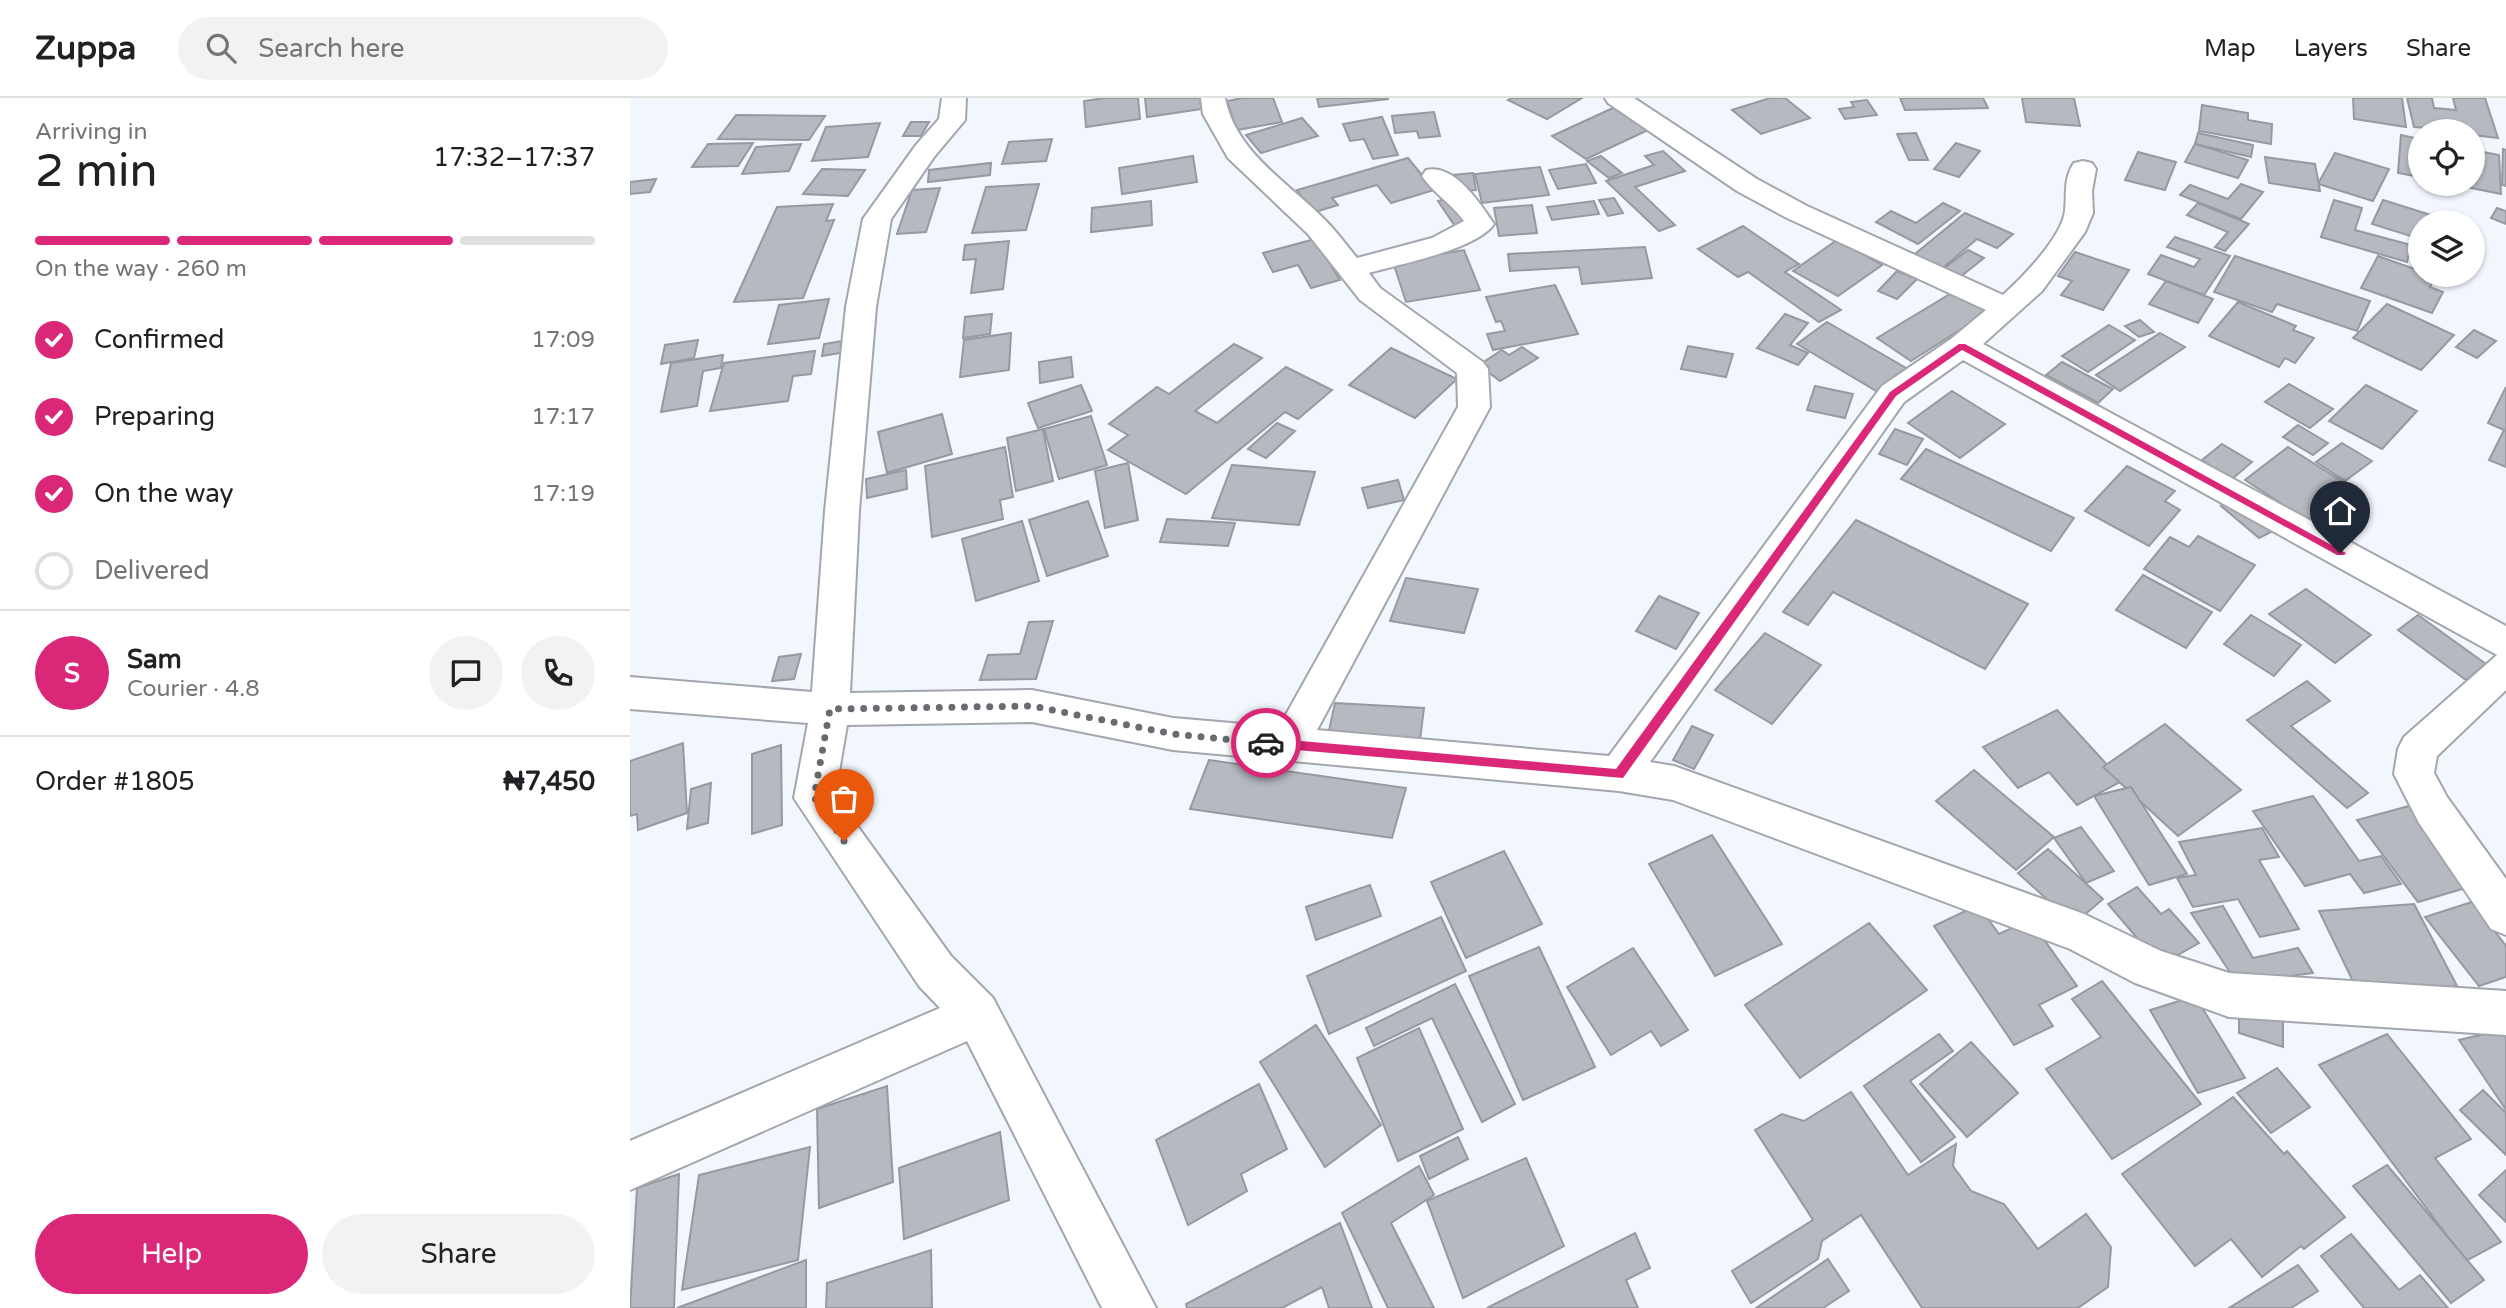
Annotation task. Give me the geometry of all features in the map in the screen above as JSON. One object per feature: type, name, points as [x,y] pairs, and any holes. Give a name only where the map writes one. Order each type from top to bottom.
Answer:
[{"type":"street","points":[[954,98],[952,120],[925,152],[877,219],[861,307],[842,511],[830,709],[814,797],[935,971],[977,1014],[1130,1308]]},
{"type":"street","points":[[1213,98],[1216,114],[1237,152],[1318,228],[1370,293],[1472,369],[1474,407],[1289,745]]},
{"type":"street","points":[[1617,98],[1747,185],[1797,212],[2007,308]]},
{"type":"street","points":[[1619,774],[1893,394],[1962,346],[2032,285],[2071,232],[2079,213],[2078,191],[2083,169]]},
{"type":"street","points":[[1350,269],[1442,244],[1480,223],[1464,202],[1435,176]]},
{"type":"street","points":[[1962,346],[2506,643]]},
{"type":"street","points":[[2506,667],[2418,749],[2414,774],[2433,810],[2506,915]]},
{"type":"street","points":[[630,693],[830,709],[1032,706],[1173,734],[1619,774],[1675,783],[2084,934],[2151,968],[2229,995],[2506,1013]]},
{"type":"street","points":[[630,1166],[977,1014]]},
{"type":"building","points":[[1138,98],[1140,119],[1086,127],[1084,101]]},
{"type":"building","points":[[1145,98],[1200,98],[1202,109],[1147,117]]},
{"type":"building","points":[[1273,98],[1282,122],[1237,130],[1227,101]]},
{"type":"building","points":[[1317,98],[1388,98],[1388,99],[1319,107]]},
{"type":"building","points":[[1582,98],[1547,119],[1508,100]]},
{"type":"building","points":[[1770,98],[1785,98],[1810,118],[1761,134],[1732,110]]},
{"type":"building","points":[[1900,98],[1983,98],[1988,108],[1905,110]]},
{"type":"building","points":[[2022,98],[2074,98],[2080,126],[2026,122]]},
{"type":"building","points":[[2353,98],[2402,98],[2406,127],[2354,119]]},
{"type":"building","points":[[2407,98],[2432,98],[2434,108],[2456,110],[2453,98],[2485,98],[2498,138],[2485,136],[2485,119],[2412,119]]},
{"type":"building","points":[[1867,100],[1877,115],[1845,119],[1839,109],[1854,107],[1851,102]]},
{"type":"building","points":[[2202,105],[2248,113],[2248,120],[2272,124],[2271,144],[2199,131]]},
{"type":"building","points":[[1613,108],[1648,130],[1586,159],[1552,136]]},
{"type":"building","points":[[1434,112],[1440,136],[1419,138],[1417,131],[1395,133],[1392,116]]},
{"type":"building","points":[[736,115],[825,116],[809,140],[718,139]]},
{"type":"building","points":[[1382,117],[1398,155],[1373,159],[1364,139],[1350,141],[1343,124]]},
{"type":"building","points":[[1302,118],[1318,136],[1261,153],[1246,135]]},
{"type":"building","points":[[911,122],[929,122],[921,136],[903,136]]},
{"type":"building","points":[[880,123],[868,157],[812,161],[826,127]]},
{"type":"building","points":[[1916,133],[1928,160],[1909,160],[1897,134]]},
{"type":"building","points":[[2198,133],[2253,145],[2251,157],[2195,144]]},
{"type":"building","points":[[2401,135],[2408,136],[2408,175],[2398,173]]},
{"type":"building","points":[[1052,139],[1046,161],[1002,164],[1009,142]]},
{"type":"building","points":[[753,143],[738,166],[692,167],[708,144]]},
{"type":"building","points":[[1956,143],[1980,151],[1959,177],[1934,169]]},
{"type":"building","points":[[801,144],[789,171],[742,174],[756,147]]},
{"type":"building","points":[[2195,144],[2248,160],[2238,178],[2185,162]]},
{"type":"building","points":[[2503,149],[2506,150],[2506,186],[2502,185]]},
{"type":"building","points":[[1663,151],[1685,171],[1635,187],[1675,225],[1659,231],[1606,181],[1654,165],[1645,156]]},
{"type":"building","points":[[2138,152],[2176,162],[2165,190],[2125,180]]},
{"type":"building","points":[[2485,152],[2499,155],[2501,194],[2485,191]]},
{"type":"building","points":[[2335,153],[2389,169],[2373,201],[2318,184]]},
{"type":"building","points":[[1193,156],[1197,182],[1122,194],[1119,168]]},
{"type":"building","points":[[1601,156],[1622,173],[1609,178],[1587,161]]},
{"type":"building","points":[[2265,157],[2315,164],[2320,191],[2269,183]]},
{"type":"building","points":[[1408,158],[1434,190],[1391,203],[1377,185],[1332,198],[1338,205],[1312,213],[1297,190]]},
{"type":"building","points":[[991,163],[990,175],[928,182],[929,170]]},
{"type":"building","points":[[1586,164],[1596,183],[1558,189],[1549,170]]},
{"type":"building","points":[[1540,167],[1549,195],[1482,203],[1475,174]]},
{"type":"building","points":[[822,169],[865,170],[848,196],[803,194]]},
{"type":"building","points":[[1473,173],[1476,190],[1456,191],[1453,175]]},
{"type":"building","points":[[656,179],[650,192],[630,194],[630,182]]},
{"type":"building","points":[[1039,184],[1026,230],[972,233],[986,187]]},
{"type":"building","points":[[2241,184],[2263,192],[2241,219],[2180,195],[2190,185],[2228,199]]},
{"type":"building","points":[[940,188],[926,232],[897,234],[912,190]]},
{"type":"building","points":[[1452,197],[1471,225],[1457,229],[1438,201]]},
{"type":"building","points":[[1614,198],[1623,213],[1608,216],[1599,200]]},
{"type":"building","points":[[2334,200],[2362,208],[2355,230],[2408,244],[2407,262],[2321,237]]},
{"type":"building","points":[[2383,200],[2415,210],[2408,210],[2408,235],[2372,224]]},
{"type":"building","points":[[1151,201],[1152,225],[1091,232],[1092,208]]},
{"type":"building","points":[[1594,201],[1599,214],[1552,220],[1547,207]]},
{"type":"building","points":[[1943,203],[1960,211],[1918,244],[1876,222],[1891,211],[1916,223]]},
{"type":"building","points":[[2198,203],[2249,224],[2225,251],[2215,247],[2228,232],[2187,215]]},
{"type":"building","points":[[833,204],[826,221],[834,220],[803,298],[734,302],[777,207]]},
{"type":"building","points":[[1532,205],[1537,233],[1499,236],[1494,208]]},
{"type":"building","points":[[2497,208],[2506,211],[2506,224],[2491,218]]},
{"type":"building","points":[[1965,213],[2013,234],[1997,248],[1977,239],[1938,272],[1910,258]]},
{"type":"building","points":[[1743,226],[1799,264],[1785,272],[1841,310],[1819,322],[1748,272],[1738,277],[1698,249]]},
{"type":"building","points":[[2175,237],[2230,256],[2204,295],[2148,274],[2161,255],[2194,267],[2200,259],[2167,247]]},
{"type":"building","points":[[1315,239],[1340,280],[1311,288],[1298,265],[1273,272],[1263,253]]},
{"type":"building","points":[[1837,240],[1882,265],[1838,296],[1793,271]]},
{"type":"building","points":[[1009,241],[1003,289],[971,293],[976,259],[963,260],[965,245]]},
{"type":"building","points":[[1645,247],[1652,278],[1582,284],[1579,267],[1510,271],[1508,254]]},
{"type":"building","points":[[1464,250],[1480,290],[1406,302],[1393,262]]},
{"type":"building","points":[[1968,250],[1984,258],[1960,277],[1943,269]]},
{"type":"building","points":[[2075,252],[2129,270],[2103,310],[2061,295],[2072,281],[2058,276]]},
{"type":"building","points":[[2235,256],[2370,301],[2357,331],[2277,304],[2272,312],[2214,292]]},
{"type":"building","points":[[2378,256],[2408,267],[2408,287],[2430,287],[2443,292],[2432,313],[2361,288]]},
{"type":"building","points":[[1897,271],[1917,279],[1897,299],[1878,291]]},
{"type":"building","points":[[2166,281],[2213,299],[2198,323],[2149,304]]},
{"type":"building","points":[[1555,285],[1578,334],[1493,350],[1487,334],[1505,331],[1501,321],[1496,322],[1486,297]]},
{"type":"building","points":[[1955,291],[1988,312],[1911,361],[1877,338]]},
{"type":"building","points":[[829,299],[819,338],[768,344],[779,305]]},
{"type":"building","points":[[2238,302],[2296,326],[2293,330],[2314,338],[2295,363],[2285,358],[2279,367],[2209,336]]},
{"type":"building","points":[[2387,304],[2454,335],[2421,370],[2353,338]]},
{"type":"building","points":[[992,314],[990,334],[963,338],[965,317]]},
{"type":"building","points":[[1785,314],[1808,323],[1790,345],[1808,353],[1798,365],[1757,348]]},
{"type":"building","points":[[2140,320],[2154,332],[2139,337],[2125,326]]},
{"type":"building","points":[[1827,322],[1911,371],[1883,395],[1797,344]]},
{"type":"building","points":[[2109,325],[2135,340],[2088,372],[2062,356]]},
{"type":"building","points":[[2474,330],[2496,341],[2477,358],[2456,347]]},
{"type":"building","points":[[1011,333],[1009,370],[960,377],[964,340]]},
{"type":"building","points":[[2160,333],[2185,347],[2120,391],[2096,375]]},
{"type":"building","points":[[698,340],[694,358],[661,364],[665,345]]},
{"type":"building","points":[[848,340],[846,352],[822,356],[824,344]]},
{"type":"building","points":[[1234,344],[1262,358],[1195,411],[1217,423],[1286,367],[1332,390],[1298,419],[1285,412],[1186,494],[1108,450],[1128,435],[1109,424],[1157,387],[1169,394]]},
{"type":"building","points":[[1688,346],[1733,354],[1726,377],[1681,369]]},
{"type":"building","points":[[1522,347],[1538,358],[1500,381],[1479,365],[1502,350],[1509,355]]},
{"type":"building","points":[[1391,348],[1457,379],[1415,418],[1349,385]]},
{"type":"building","points":[[815,351],[811,374],[793,376],[788,401],[710,411],[724,363]]},
{"type":"building","points":[[723,355],[721,368],[703,371],[697,406],[661,412],[671,363]]},
{"type":"building","points":[[1071,357],[1073,377],[1040,383],[1039,362]]},
{"type":"building","points":[[2062,362],[2113,389],[2098,403],[2046,375]]},
{"type":"building","points":[[2289,384],[2333,409],[2310,428],[2265,402]]},
{"type":"building","points":[[1081,385],[1092,411],[1038,428],[1028,403]]},
{"type":"building","points":[[2366,385],[2417,411],[2382,449],[2329,421]]},
{"type":"building","points":[[1815,386],[1853,394],[1845,418],[1807,410]]},
{"type":"building","points":[[2506,387],[2506,467],[2489,460],[2504,430],[2488,423]]},
{"type":"building","points":[[1952,391],[2005,424],[1960,458],[1908,423]]},
{"type":"building","points":[[942,414],[952,454],[887,473],[878,432]]},
{"type":"building","points":[[1091,416],[1107,465],[1059,479],[1044,429]]},
{"type":"building","points":[[1277,423],[1295,431],[1266,458],[1248,449]]},
{"type":"building","points":[[2298,425],[2328,443],[2313,455],[2283,437]]},
{"type":"building","points":[[1043,429],[1053,481],[1016,491],[1007,438]]},
{"type":"building","points":[[1895,429],[1923,439],[1907,465],[1879,454]]},
{"type":"building","points":[[2342,443],[2372,461],[2345,481],[2316,462]]},
{"type":"building","points":[[2222,444],[2252,462],[2232,479],[2202,460]]},
{"type":"building","points":[[1005,447],[1013,497],[1000,500],[1003,519],[932,537],[925,466]]},
{"type":"building","points":[[2288,447],[2351,487],[2308,521],[2245,480]]},
{"type":"building","points":[[1926,449],[2074,518],[2051,551],[1901,479]]},
{"type":"building","points":[[1128,463],[1138,520],[1105,528],[1095,471]]},
{"type":"building","points":[[1232,465],[1315,472],[1299,525],[1212,518]]},
{"type":"building","points":[[2127,466],[2175,491],[2165,501],[2180,510],[2149,546],[2085,511]]},
{"type":"building","points":[[906,470],[907,489],[867,498],[866,479]]},
{"type":"building","points":[[1398,480],[1404,500],[1368,508],[1362,488]]},
{"type":"building","points":[[2235,499],[2273,531],[2259,538],[2221,506]]},
{"type":"building","points":[[1088,501],[1108,556],[1047,576],[1029,520]]},
{"type":"building","points":[[1167,519],[1235,523],[1228,546],[1160,542]]},
{"type":"building","points":[[1856,520],[2028,604],[1985,669],[1833,592],[1808,625],[1783,612]]},
{"type":"building","points":[[1022,521],[1039,581],[976,601],[962,539]]},
{"type":"building","points":[[2198,536],[2255,565],[2220,611],[2144,569],[2170,537],[2189,547]]},
{"type":"building","points":[[2143,575],[2212,612],[2186,648],[2116,610]]},
{"type":"building","points":[[1406,578],[1478,589],[1464,633],[1390,621]]},
{"type":"building","points":[[2306,589],[2371,635],[2335,663],[2269,614]]},
{"type":"building","points":[[1659,596],[1699,613],[1676,649],[1636,631]]},
{"type":"building","points":[[2251,615],[2301,645],[2274,676],[2224,644]]},
{"type":"building","points":[[2418,615],[2486,664],[2466,680],[2398,630]]},
{"type":"building","points":[[1053,621],[1036,679],[980,680],[988,655],[1020,654],[1029,622]]},
{"type":"building","points":[[1765,633],[1821,665],[1772,724],[1715,690]]},
{"type":"building","points":[[801,654],[794,679],[772,681],[779,657]]},
{"type":"building","points":[[2307,681],[2330,701],[2291,726],[2368,793],[2347,808],[2247,720]]},
{"type":"building","points":[[1335,703],[1424,708],[1420,740],[1328,735]]},
{"type":"building","points":[[2057,710],[2122,781],[2077,805],[2049,772],[2018,788],[1983,747]]},
{"type":"building","points":[[2165,724],[2241,790],[2178,836],[2103,767]]},
{"type":"building","points":[[1692,726],[1713,735],[1694,769],[1673,760]]},
{"type":"building","points":[[683,743],[687,813],[638,830],[637,814],[630,816],[630,761]]},
{"type":"building","points":[[781,745],[782,825],[752,834],[752,754]]},
{"type":"building","points":[[1209,760],[1406,788],[1392,838],[1190,809]]},
{"type":"building","points":[[1974,770],[2054,837],[2016,870],[1936,801]]},
{"type":"building","points":[[711,783],[708,823],[687,829],[691,789]]},
{"type":"building","points":[[2131,787],[2187,874],[2149,885],[2094,796]]},
{"type":"building","points":[[2313,796],[2359,861],[2381,856],[2401,884],[2364,893],[2350,874],[2305,886],[2253,811]]},
{"type":"building","points":[[2413,805],[2476,885],[2418,902],[2357,820]]},
{"type":"building","points":[[2081,827],[2114,871],[2086,883],[2054,838]]},
{"type":"building","points":[[2262,828],[2279,857],[2259,860],[2299,929],[2260,937],[2238,899],[2193,907],[2177,878],[2196,875],[2179,842]]},
{"type":"building","points":[[1712,835],[1782,944],[1715,976],[1649,864]]},
{"type":"building","points":[[2048,849],[2103,899],[2074,924],[2018,873]]},
{"type":"building","points":[[1504,851],[1542,924],[1466,958],[1431,882]]},
{"type":"building","points":[[1370,885],[1381,916],[1316,940],[1306,907]]},
{"type":"building","points":[[2137,887],[2161,914],[2169,909],[2199,943],[2160,965],[2108,904]]},
{"type":"building","points":[[2472,902],[2506,946],[2506,977],[2479,986],[2425,917]]},
{"type":"building","points":[[2414,904],[2457,986],[2359,994],[2319,911]]},
{"type":"building","points":[[1978,905],[1999,934],[2030,920],[2077,986],[2039,1005],[2053,1026],[2014,1045],[1934,926]]},
{"type":"building","points":[[2223,906],[2253,958],[2298,948],[2313,973],[2237,983],[2191,913]]},
{"type":"building","points":[[1441,917],[1466,971],[1329,1034],[1307,976]]},
{"type":"building","points":[[1869,923],[1927,990],[1800,1078],[1745,1005]]},
{"type":"building","points":[[1539,947],[1595,1067],[1523,1100],[1469,976]]},
{"type":"building","points":[[1633,948],[1688,1030],[1661,1046],[1651,1031],[1611,1055],[1567,987]]},
{"type":"building","points":[[2102,981],[2201,1104],[2112,1159],[2046,1069],[2101,1037],[2072,999]]},
{"type":"building","points":[[1455,984],[1515,1104],[1482,1122],[1432,1018],[1374,1046],[1366,1028]]},
{"type":"building","points":[[2195,996],[2245,1078],[2198,1093],[2150,1010]]},
{"type":"building","points":[[2239,1006],[2283,1019],[2283,1047],[2239,1033]]},
{"type":"building","points":[[1316,1025],[1381,1125],[1325,1167],[1260,1062]]},
{"type":"building","points":[[1419,1028],[1463,1129],[1398,1161],[1357,1058]]},
{"type":"building","points":[[2506,1029],[2506,1110],[2459,1040]]},
{"type":"building","points":[[1939,1034],[1953,1051],[1910,1081],[1955,1137],[1921,1162],[1864,1086]]},
{"type":"building","points":[[2387,1034],[2471,1139],[2435,1158],[2501,1242],[2466,1261],[2319,1065]]},
{"type":"building","points":[[1971,1042],[2018,1093],[1967,1137],[1920,1084]]},
{"type":"building","points":[[2277,1068],[2310,1107],[2271,1133],[2237,1093]]},
{"type":"building","points":[[1259,1084],[1287,1149],[1241,1174],[1247,1191],[1188,1225],[1156,1140]]},
{"type":"building","points":[[887,1086],[893,1182],[819,1208],[817,1109]]},
{"type":"building","points":[[2483,1090],[2506,1113],[2506,1155],[2460,1110]]},
{"type":"building","points":[[1851,1092],[1908,1175],[1956,1144],[1953,1166],[1971,1191],[2004,1204],[2038,1249],[2086,1214],[2111,1247],[2108,1287],[2078,1308],[1922,1308],[1861,1215],[1822,1241],[1818,1259],[1751,1303],[1732,1271],[1813,1220],[1755,1130],[1782,1114],[1804,1121]]},
{"type":"building","points":[[2233,1097],[2284,1154],[2287,1151],[2345,1217],[2304,1249],[2301,1246],[2262,1277],[2231,1239],[2195,1266],[2122,1174]]},
{"type":"building","points":[[1000,1132],[1009,1200],[904,1239],[899,1168]]},
{"type":"building","points":[[1458,1137],[1468,1159],[1429,1179],[1420,1156]]},
{"type":"building","points":[[810,1147],[798,1260],[682,1290],[699,1175]]},
{"type":"building","points":[[1526,1158],[1564,1246],[1463,1298],[1427,1201]]},
{"type":"building","points":[[2387,1165],[2484,1280],[2451,1303],[2353,1186]]},
{"type":"building","points":[[1419,1166],[1434,1195],[1391,1223],[1434,1308],[1388,1308],[1342,1213]]},
{"type":"building","points":[[2506,1170],[2506,1222],[2479,1195]]},
{"type":"building","points":[[679,1174],[674,1308],[630,1308],[637,1188]]},
{"type":"building","points":[[1340,1223],[1372,1308],[1329,1308],[1322,1287],[1282,1308],[1187,1308],[1186,1304]]},
{"type":"building","points":[[1635,1233],[1650,1268],[1626,1280],[1638,1308],[1487,1308]]},
{"type":"building","points":[[2351,1234],[2399,1290],[2420,1275],[2448,1308],[2364,1308],[2321,1256]]},
{"type":"building","points":[[931,1250],[932,1308],[826,1308],[827,1283]]},
{"type":"building","points":[[1828,1259],[1849,1291],[1823,1308],[1756,1308]]},
{"type":"building","points":[[806,1260],[806,1308],[677,1308]]},
{"type":"building","points":[[2298,1265],[2318,1291],[2291,1308],[2229,1308]]},
{"type":"way so far","points":[[844,841],[814,797],[830,709],[1032,706],[1173,734],[1266,743]]},
{"type":"route","points":[[1266,743],[1619,774],[1893,394],[1962,346],[2340,553]]}]
